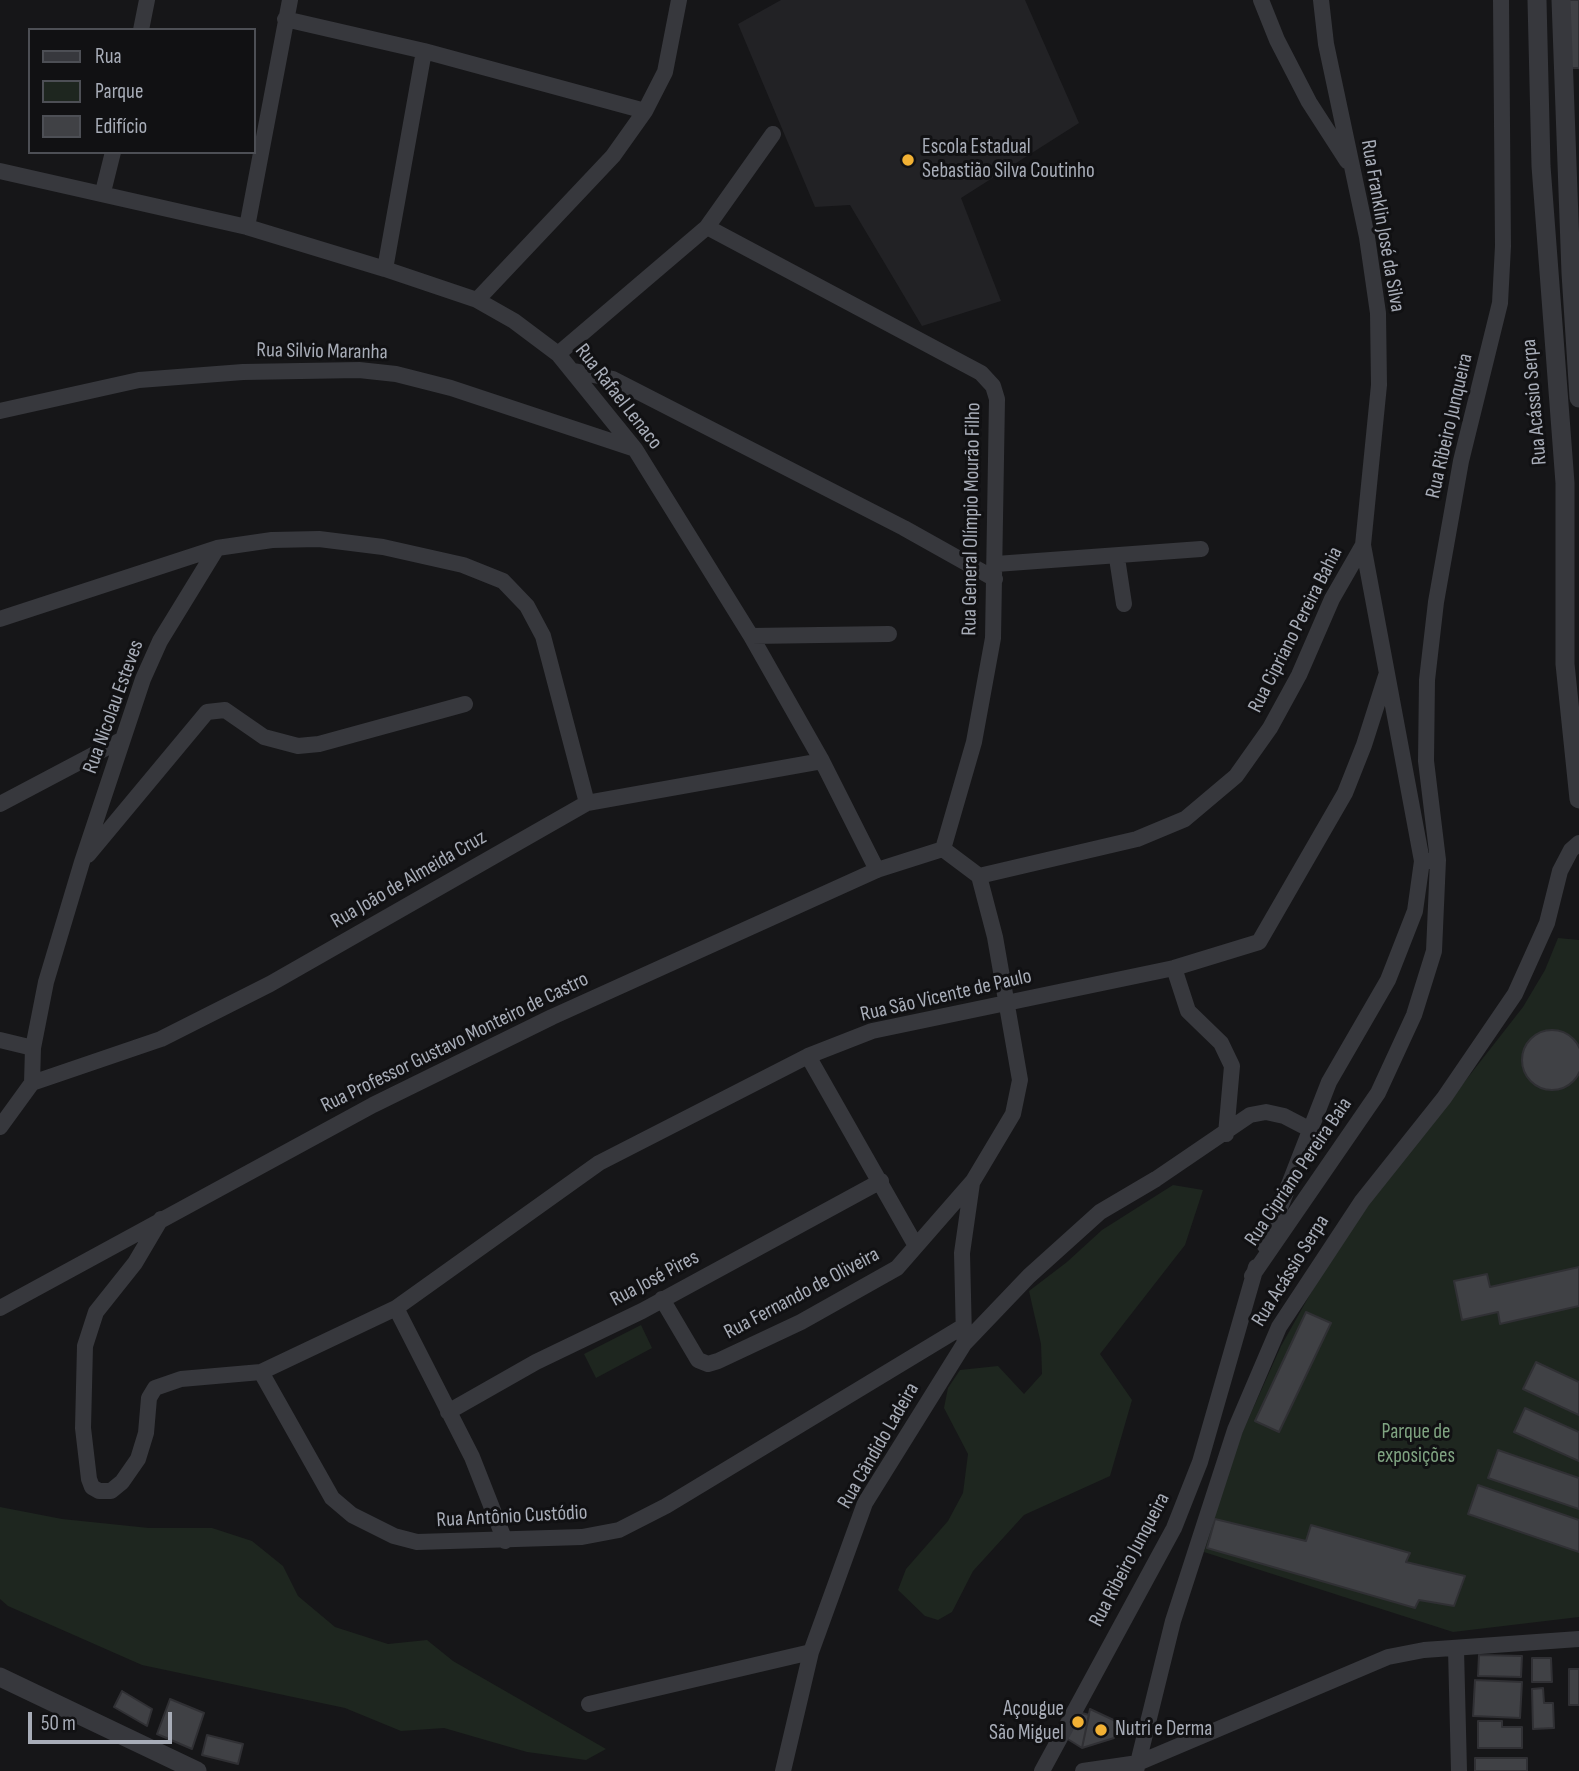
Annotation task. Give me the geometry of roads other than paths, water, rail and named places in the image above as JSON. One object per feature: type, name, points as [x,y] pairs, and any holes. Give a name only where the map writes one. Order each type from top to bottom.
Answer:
[{"type":"street","points":[[141,28],[147,0]]},
{"type":"street","points":[[247,227],[290,0]]},
{"type":"street","points":[[477,300],[613,156],[645,111],[665,72],[679,0]]},
{"type":"street","points":[[1261,0],[1277,40],[1309,102],[1352,170]]},
{"type":"street","name":"Rua Franklin José da Silva","points":[[1321,0],[1326,44],[1367,237],[1378,313],[1379,385],[1363,545]]},
{"type":"street","name":"Rua Ribeiro Junqueira","points":[[1430,861],[1426,761],[1427,680],[1436,602],[1461,461],[1500,303],[1503,246],[1501,0]]},
{"type":"street","name":"Rua Acássio Serpa","points":[[1537,0],[1541,166],[1548,274],[1572,484],[1565,664],[1579,799]]},
{"type":"street","points":[[1561,0],[1571,273],[1579,398]]},
{"type":"street","points":[[285,19],[424,51],[645,111]]},
{"type":"street","points":[[385,269],[424,51]]},
{"type":"street","points":[[558,354],[707,227],[774,134]]},
{"type":"street","points":[[103,192],[112,154]]},
{"type":"street","name":"Rua Rafael Lenaco","points":[[0,171],[103,192],[247,227],[385,269],[477,300],[514,321],[558,354],[635,449],[751,636],[822,761],[877,870]]},
{"type":"street","name":"Rua General Olímpio Mourão Filho","points":[[707,227],[981,373],[993,386],[997,399],[993,638],[974,742],[943,849]]},
{"type":"street","points":[[1548,274],[1571,273]]},
{"type":"street","name":"Rua Silvio Maranha","points":[[0,411],[139,380],[243,372],[359,370],[396,374],[451,388],[635,449]]},
{"type":"street","points":[[574,371],[613,379],[892,522],[995,571],[1201,550]]},
{"type":"street","points":[[0,619],[217,548],[272,540],[332,541],[383,547],[463,565],[503,581],[527,606],[543,636],[587,803]]},
{"type":"street","points":[[1363,545],[1386,676],[1430,861]]},
{"type":"street","name":"Rua Cipriano Pereira Bahia","points":[[979,876],[1137,839],[1185,820],[1236,776],[1270,728],[1299,675],[1332,599],[1363,545]]},
{"type":"street","name":"Rua Nicolau Esteves","points":[[32,1083],[33,1048],[47,982],[82,862],[143,679],[160,640],[217,548]]},
{"type":"street","points":[[1116,558],[1124,604]]},
{"type":"street","points":[[751,636],[889,634]]},
{"type":"street","name":"Rua São Vicente de Paulo","points":[[161,1219],[135,1263],[96,1312],[85,1346],[83,1428],[92,1487],[111,1491],[122,1482],[138,1459],[146,1433],[149,1398],[155,1388],[181,1379],[261,1371],[396,1308],[599,1163],[808,1056],[873,1031],[1174,968],[1248,947],[1263,937],[1283,895],[1345,793],[1364,746],[1386,676]]},
{"type":"street","points":[[82,862],[207,712],[225,710],[264,737],[298,746],[319,744],[465,704]]},
{"type":"street","points":[[0,804],[123,739]]},
{"type":"street","name":"Rua João de Almeida Cruz","points":[[32,1083],[162,1039],[270,984],[587,803],[822,761]]},
{"type":"street","name":"Rua Acássio Serpa","points":[[1137,1767],[1177,1608],[1236,1430],[1279,1328],[1362,1201],[1444,1098],[1515,994],[1547,923],[1560,871],[1571,850],[1579,843]]},
{"type":"street","points":[[943,849],[979,876]]},
{"type":"street","name":"Rua Professor Gustavo Monteiro de Castro","points":[[0,1308],[373,1105],[516,1034],[877,870],[943,849]]},
{"type":"street","name":"Rua Cipriano Pereira Baia","points":[[1252,1276],[1288,1192],[1309,1129],[1329,1082],[1388,980],[1415,911],[1430,861]]},
{"type":"street","name":"Rua Cipriano Pereira Baia","points":[[1252,1276],[1378,1093],[1414,1015],[1434,951],[1430,861]]},
{"type":"street","name":"Rua Fernando de Oliveira","points":[[662,1299],[698,1360],[708,1364],[802,1322],[897,1268],[973,1181],[1013,1114],[1020,1080],[1015,1039],[1005,1004],[995,937],[979,876]]},
{"type":"street","points":[[1174,968],[1188,1011],[1221,1043],[1232,1066],[1226,1134]]},
{"type":"street","points":[[0,1040],[33,1048]]},
{"type":"street","points":[[808,1056],[916,1246]]},
{"type":"street","points":[[0,1127],[32,1083]]},
{"type":"street","name":"Rua Cândido Ladeira","points":[[783,1771],[811,1652],[864,1503],[964,1345],[1029,1276],[1100,1212],[1226,1134],[1250,1115],[1266,1112],[1284,1116],[1309,1129]]},
{"type":"street","name":"Rua José Pires","points":[[448,1412],[536,1362],[662,1299],[881,1181]]},
{"type":"street","points":[[964,1345],[962,1252],[973,1181]]},
{"type":"street","name":"Rua Ribeiro Junqueira","points":[[1042,1771],[1174,1528],[1200,1462],[1252,1276]]},
{"type":"street","points":[[396,1308],[472,1457],[505,1541]]},
{"type":"street","name":"Rua Antônio Custódio","points":[[261,1371],[332,1498],[352,1515],[394,1536],[417,1542],[582,1537],[619,1530],[666,1506],[962,1327]]},
{"type":"street","points":[[1083,1771],[1137,1767],[1388,1657],[1424,1650],[1579,1639]]},
{"type":"street","points":[[1456,1648],[1459,1771]]},
{"type":"street","points":[[589,1704],[811,1652]]},
{"type":"street","points":[[0,1677],[197,1771]]},
{"type":"place","name":"Escola Estadual Sebastião Silva Coutinho","points":[[908,160]]},
{"type":"place","name":"Açougue São Miguel","points":[[1078,1722]]},
{"type":"place","name":"Nutri e Derma","points":[[1101,1730]]},
{"type":"park label","name":"Parque de exposições","points":[[1416,1445]]}]
